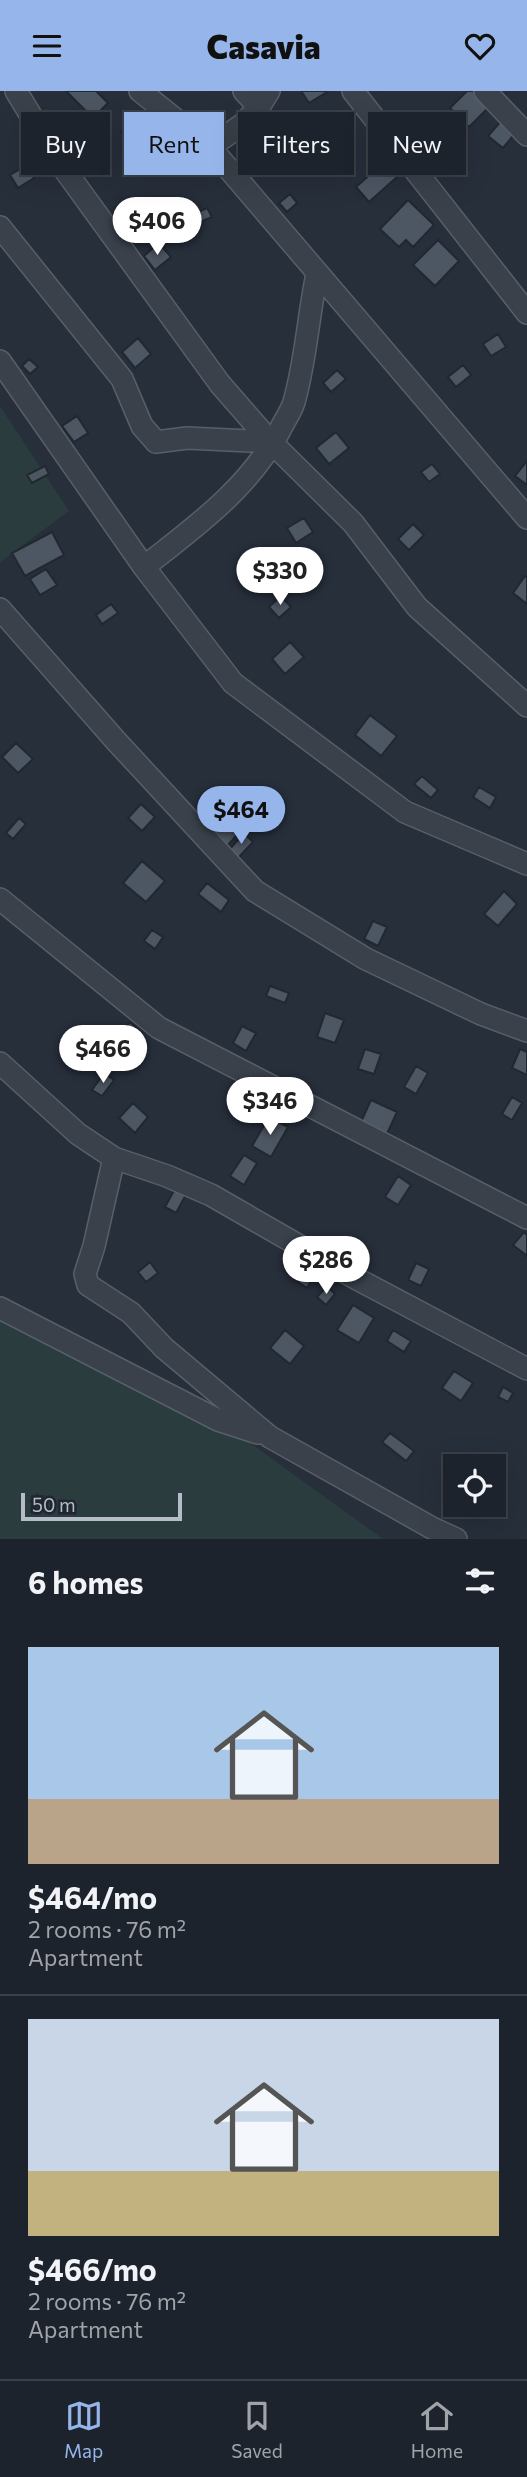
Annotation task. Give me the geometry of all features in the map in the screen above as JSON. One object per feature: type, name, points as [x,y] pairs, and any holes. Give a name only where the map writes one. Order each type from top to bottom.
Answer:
[{"type":"street","points":[[16,91],[59,162],[220,384],[271,441],[353,523],[417,607],[527,706]]},
{"type":"street","points":[[140,91],[166,112]]},
{"type":"street","points":[[224,137],[243,124],[264,99],[244,91]]},
{"type":"street","points":[[353,91],[527,313]]},
{"type":"street","points":[[485,91],[527,135]]},
{"type":"street","points":[[224,164],[527,518]]},
{"type":"street","points":[[0,227],[122,379],[142,426],[156,442],[187,437],[271,441]]},
{"type":"street","points":[[144,567],[200,524],[242,486],[293,405],[302,370],[306,330],[317,274]]},
{"type":"street","points":[[0,361],[144,567],[233,683],[405,812],[527,864]]},
{"type":"street","points":[[0,609],[117,742],[256,891],[366,959],[481,1014],[527,1031]]},
{"type":"street","points":[[0,899],[159,1028],[527,1218]]},
{"type":"street","points":[[0,1063],[78,1134],[114,1159],[167,1176],[211,1195],[357,1279],[527,1369]]},
{"type":"street","points":[[114,1159],[85,1274],[88,1285],[131,1313],[164,1348],[270,1437],[456,1539]]},
{"type":"street","points":[[0,1308],[218,1420],[270,1437]]},
{"type":"shaded area","points":[[0,406],[69,511],[0,562]]},
{"type":"shaded area","points":[[0,1312],[246,1440],[383,1539],[0,1539]]},
{"type":"building","points":[[66,91],[96,91],[108,103],[99,112],[87,112]]},
{"type":"building","points":[[301,91],[326,91],[327,92],[309,103]]},
{"type":"building","points":[[467,91],[473,91],[489,107],[469,127],[466,124],[466,112],[454,112],[450,108]]},
{"type":"building","points":[[502,120],[517,131],[503,148],[488,136]]},
{"type":"building","points":[[21,169],[21,175],[32,175],[34,178],[18,188],[10,175]]},
{"type":"building","points":[[369,175],[397,177],[369,202],[356,187]]},
{"type":"building","points":[[290,194],[297,203],[287,212],[279,203]]},
{"type":"building","points":[[408,200],[434,225],[413,247],[406,240],[399,247],[380,229]]},
{"type":"building","points":[[207,208],[212,217],[198,223],[194,214]]},
{"type":"building","points":[[137,226],[143,234],[132,243],[125,235]]},
{"type":"building","points":[[438,240],[459,261],[435,286],[413,265]]},
{"type":"building","points":[[159,243],[171,257],[155,270],[144,256]]},
{"type":"building","points":[[498,334],[506,347],[491,356],[483,344]]},
{"type":"building","points":[[138,338],[151,354],[135,368],[122,352]]},
{"type":"building","points":[[29,359],[38,367],[30,374],[22,366]]},
{"type":"building","points":[[463,365],[471,375],[456,387],[448,377]]},
{"type":"building","points":[[337,370],[346,379],[331,392],[323,383]]},
{"type":"building","points":[[77,416],[88,433],[74,442],[62,426]]},
{"type":"building","points":[[336,432],[349,448],[329,464],[316,448]]},
{"type":"building","points":[[527,461],[527,485],[515,476]]},
{"type":"building","points":[[432,464],[440,474],[429,482],[421,472]]},
{"type":"building","points":[[45,466],[49,474],[32,483],[27,475]]},
{"type":"building","points":[[304,518],[313,532],[296,543],[287,528]]},
{"type":"building","points":[[413,524],[424,535],[409,550],[398,539]]},
{"type":"building","points":[[52,532],[64,555],[25,576],[12,553]]},
{"type":"building","points":[[277,567],[286,576],[277,585],[269,576]]},
{"type":"building","points":[[46,569],[57,585],[40,595],[30,579]]},
{"type":"building","points":[[525,576],[527,577],[527,604],[513,593]]},
{"type":"building","points":[[281,596],[291,607],[279,618],[269,607]]},
{"type":"building","points":[[111,604],[118,613],[102,624],[96,615]]},
{"type":"building","points":[[290,642],[304,657],[285,674],[272,659]]},
{"type":"building","points":[[370,715],[397,736],[381,756],[355,735]]},
{"type":"building","points":[[16,743],[33,759],[18,773],[2,757]]},
{"type":"building","points":[[422,776],[438,790],[431,798],[414,784]]},
{"type":"building","points":[[479,787],[496,797],[490,808],[473,797]]},
{"type":"building","points":[[141,804],[155,817],[142,831],[128,818]]},
{"type":"building","points":[[19,818],[26,824],[13,839],[6,833]]},
{"type":"building","points":[[224,818],[240,832],[226,847],[211,832]]},
{"type":"building","points":[[244,833],[253,842],[238,858],[229,850]]},
{"type":"building","points":[[142,861],[165,881],[146,902],[123,883]]},
{"type":"building","points":[[207,883],[229,900],[221,912],[198,894]]},
{"type":"building","points":[[504,891],[517,904],[498,926],[484,914]]},
{"type":"building","points":[[373,921],[387,927],[378,946],[364,939]]},
{"type":"building","points":[[152,930],[163,937],[155,949],[144,941]]},
{"type":"building","points":[[270,986],[289,993],[285,1003],[266,996]]},
{"type":"building","points":[[325,1013],[344,1020],[335,1043],[317,1037]]},
{"type":"building","points":[[130,1022],[137,1029],[128,1039],[121,1032]]},
{"type":"building","points":[[242,1026],[256,1033],[246,1051],[233,1043]]},
{"type":"building","points":[[365,1049],[381,1054],[374,1074],[358,1069]]},
{"type":"building","points":[[520,1049],[527,1052],[527,1075],[512,1068]]},
{"type":"building","points":[[416,1066],[428,1073],[416,1094],[404,1087]]},
{"type":"building","points":[[104,1073],[114,1080],[102,1096],[92,1090]]},
{"type":"building","points":[[512,1097],[522,1103],[512,1120],[502,1114]]},
{"type":"building","points":[[371,1100],[397,1112],[386,1136],[360,1124]]},
{"type":"building","points":[[133,1103],[148,1117],[135,1133],[119,1118]]},
{"type":"building","points":[[269,1117],[288,1127],[271,1157],[252,1146]]},
{"type":"building","points":[[244,1155],[257,1163],[244,1185],[230,1176]]},
{"type":"building","points":[[398,1176],[411,1185],[398,1205],[385,1197]]},
{"type":"building","points":[[177,1185],[188,1191],[176,1213],[165,1207]]},
{"type":"building","points":[[524,1232],[527,1235],[527,1256],[513,1245]]},
{"type":"building","points":[[150,1262],[158,1273],[146,1282],[138,1272]]},
{"type":"building","points":[[416,1263],[429,1269],[421,1286],[408,1280]]},
{"type":"building","points":[[304,1272],[313,1278],[307,1288],[298,1282]]},
{"type":"building","points":[[327,1286],[335,1294],[326,1305],[317,1297]]},
{"type":"building","points":[[353,1305],[374,1318],[359,1343],[337,1330]]},
{"type":"building","points":[[285,1330],[304,1346],[290,1364],[270,1348]]},
{"type":"building","points":[[393,1330],[411,1341],[404,1352],[387,1341]]},
{"type":"building","points":[[454,1371],[473,1383],[461,1401],[442,1388]]},
{"type":"building","points":[[503,1387],[513,1393],[508,1402],[498,1397]]},
{"type":"building","points":[[390,1433],[414,1451],[406,1461],[382,1442]]}]
